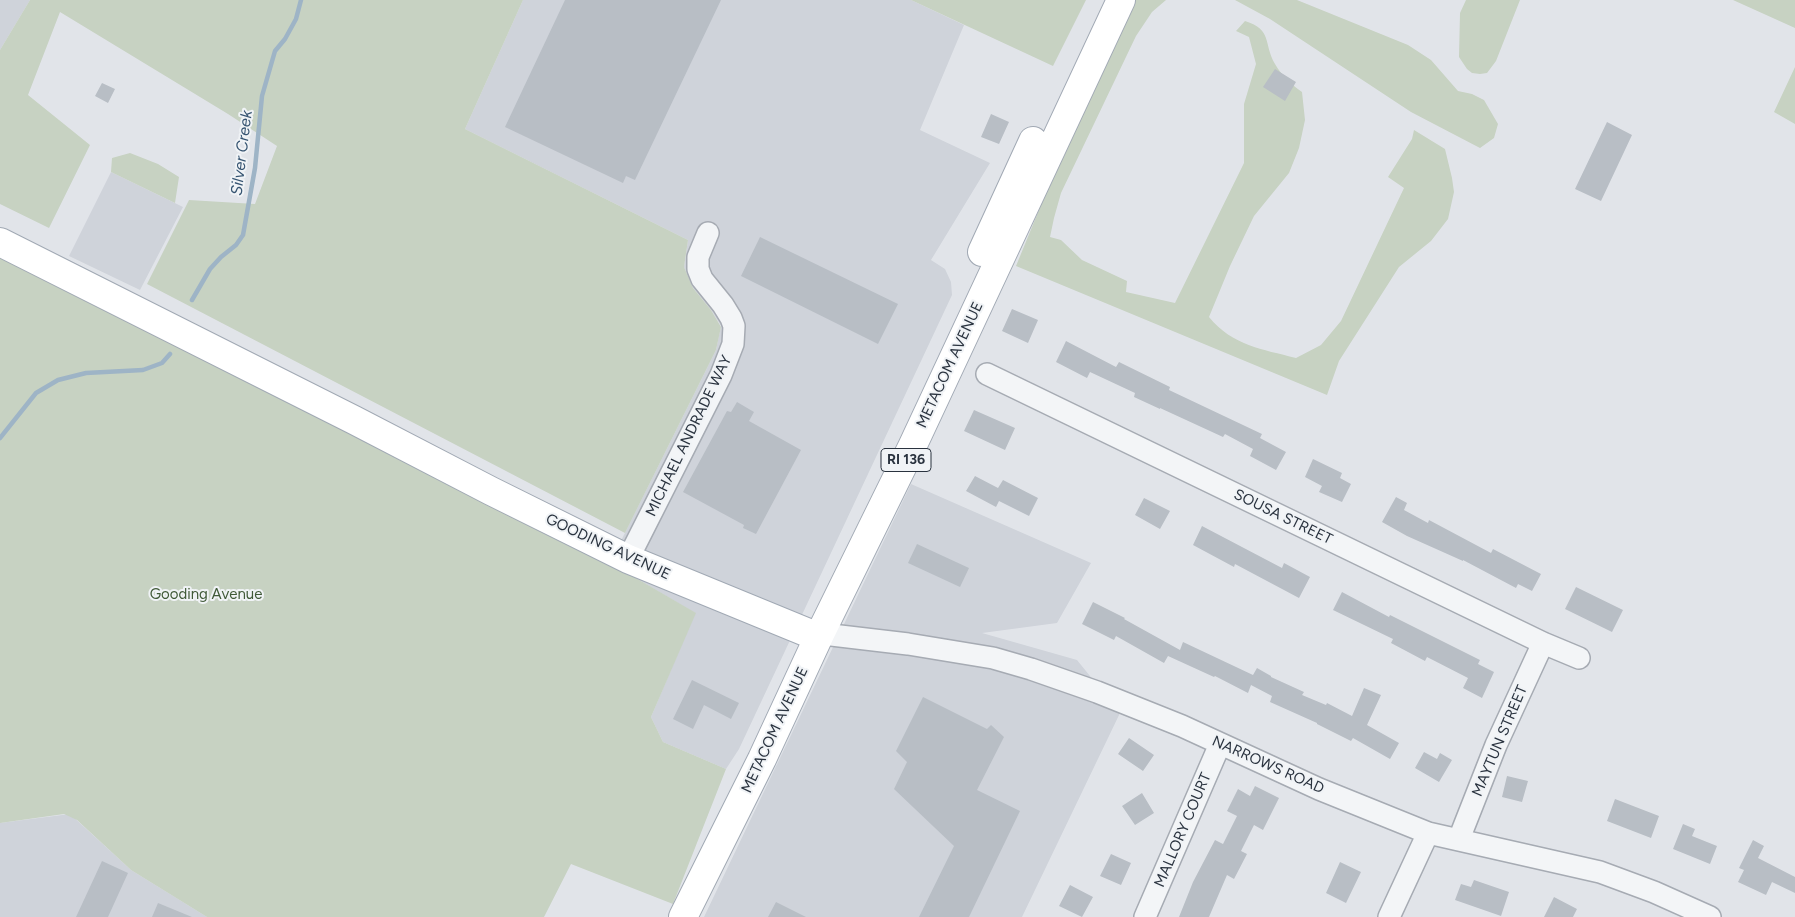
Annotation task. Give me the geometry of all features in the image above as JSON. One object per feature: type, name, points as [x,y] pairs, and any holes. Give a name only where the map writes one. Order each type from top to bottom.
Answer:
[{"type":"main road","name":"METACOM AVENUE","points":[[678,917],[813,633],[963,294],[1100,0]]},
{"type":"main road","name":"METACOM AVENUE","points":[[683,917],[762,759],[813,633],[912,447],[1121,0]]},
{"type":"main road","name":"GOODING AVENUE","points":[[0,242],[491,491],[628,558],[813,633]]},
{"type":"street","name":"MICHAEL ANDRADE WAY","points":[[628,558],[722,375],[733,344],[734,326],[731,318],[705,284],[698,269],[698,257],[708,232]]},
{"type":"street","name":"SOUSA STREET","points":[[987,374],[1543,643],[1579,658]]},
{"type":"street","name":"NARROWS ROAD","points":[[813,633],[908,644],[992,658],[1030,669],[1097,692],[1182,726],[1328,793],[1428,833],[1600,872],[1654,892],[1710,917]]},
{"type":"street","name":"MAYTUN STREET","points":[[1458,839],[1496,745],[1543,643]]},
{"type":"street","name":"MALLORY COURT","points":[[1145,917],[1220,744]]},
{"type":"street","points":[[1389,917],[1428,833]]},
{"type":"shaded area","points":[[0,0],[30,0],[0,50]]},
{"type":"shaded area","points":[[523,0],[911,0],[964,25],[920,130],[990,163],[931,260],[945,269],[951,282],[952,295],[739,749],[726,769],[663,742],[651,717],[695,613],[610,563],[716,350],[721,326],[693,288],[684,267],[688,240],[465,129]]},
{"type":"shaded area","points":[[111,172],[183,207],[140,290],[69,256]]},
{"type":"shaded area","points":[[911,484],[1091,563],[1057,623],[982,633],[1077,660],[1120,713],[1022,917],[704,917]]},
{"type":"shaded area","points":[[70,814],[131,870],[207,917],[0,917],[0,823]]},
{"type":"green space","points":[[30,0],[523,0],[465,129],[688,240],[684,267],[693,288],[711,310],[721,327],[716,350],[625,533],[147,284],[189,200],[255,204],[277,146],[60,12],[28,95],[90,145],[49,228],[0,204],[0,50]]},
{"type":"green space","points":[[911,0],[1086,0],[1053,66]]},
{"type":"green space","points":[[1125,0],[1166,0],[1152,12],[1136,36],[1061,193],[1050,237],[1061,240],[1082,260],[1127,281],[1126,292],[1175,303],[1244,163],[1244,104],[1256,64],[1249,37],[1236,31],[1245,21],[1264,33],[1277,68],[1287,80],[1302,92],[1305,120],[1299,148],[1289,173],[1254,216],[1230,266],[1209,317],[1228,334],[1260,349],[1296,358],[1321,345],[1341,321],[1404,188],[1388,177],[1412,139],[1414,130],[1445,149],[1454,192],[1448,219],[1431,241],[1399,267],[1339,361],[1327,395],[1016,266]]},
{"type":"green space","points":[[1235,0],[1297,0],[1408,45],[1431,60],[1458,91],[1472,94],[1484,100],[1498,124],[1494,138],[1480,148],[1411,112],[1270,19]]},
{"type":"green space","points":[[1466,0],[1520,0],[1496,61],[1487,73],[1472,73],[1459,57],[1460,13]]},
{"type":"green space","points":[[1733,0],[1795,0],[1795,28]]},
{"type":"green space","points":[[1795,67],[1795,124],[1774,112]]},
{"type":"green space","points":[[130,153],[158,164],[179,177],[175,203],[111,172],[112,158]]},
{"type":"green space","name":"Gooding Avenue","points":[[0,254],[610,563],[696,613],[651,717],[663,742],[726,769],[673,904],[571,864],[544,917],[207,917],[131,870],[77,820],[64,814],[0,823]]},
{"type":"building","points":[[565,0],[721,0],[635,180],[626,176],[623,183],[505,127]]},
{"type":"building","points":[[1275,69],[1296,82],[1285,101],[1263,87]]},
{"type":"building","points":[[102,83],[115,89],[108,103],[95,96]]},
{"type":"building","points":[[991,114],[1009,122],[999,144],[981,137]]},
{"type":"building","points":[[1607,122],[1632,135],[1601,201],[1575,189]]},
{"type":"building","points":[[760,237],[898,304],[878,344],[741,276]]},
{"type":"building","points":[[1012,309],[1038,320],[1028,343],[1002,331]]},
{"type":"building","points":[[1066,341],[1116,367],[1119,362],[1170,387],[1169,390],[1262,434],[1260,438],[1286,452],[1276,470],[1250,456],[1253,449],[1225,434],[1223,437],[1160,409],[1134,397],[1135,393],[1090,372],[1087,378],[1056,362]]},
{"type":"building","points":[[737,402],[754,412],[749,421],[801,450],[756,534],[743,528],[744,525],[683,492],[727,411],[731,412]]},
{"type":"building","points":[[974,410],[1015,428],[1005,450],[964,431]]},
{"type":"building","points":[[1313,459],[1342,473],[1340,478],[1351,484],[1342,502],[1319,492],[1322,486],[1305,477]]},
{"type":"building","points":[[975,476],[998,488],[1003,480],[1038,498],[1029,516],[999,501],[996,507],[966,491]]},
{"type":"building","points":[[1396,497],[1407,503],[1404,510],[1428,523],[1429,520],[1491,553],[1493,549],[1541,574],[1532,591],[1518,584],[1516,588],[1463,560],[1407,536],[1382,522]]},
{"type":"building","points":[[1144,498],[1170,511],[1160,529],[1135,515]]},
{"type":"building","points":[[1202,526],[1282,568],[1284,563],[1310,577],[1299,598],[1235,564],[1234,567],[1193,545]]},
{"type":"building","points":[[917,544],[969,568],[960,587],[908,563]]},
{"type":"building","points":[[1576,587],[1623,610],[1612,632],[1565,609]]},
{"type":"building","points":[[1342,592],[1389,617],[1390,615],[1480,660],[1478,664],[1494,672],[1482,698],[1463,688],[1468,678],[1427,657],[1425,661],[1391,643],[1393,639],[1333,610]]},
{"type":"building","points":[[1093,602],[1180,650],[1183,642],[1253,675],[1257,668],[1271,677],[1304,692],[1302,695],[1326,705],[1327,703],[1352,716],[1364,688],[1381,695],[1367,725],[1399,743],[1390,759],[1353,738],[1351,741],[1270,702],[1272,696],[1251,685],[1248,693],[1215,676],[1168,656],[1164,663],[1116,636],[1114,640],[1082,624]]},
{"type":"building","points":[[692,680],[739,703],[731,719],[704,705],[693,729],[673,719]]},
{"type":"building","points":[[923,697],[987,729],[991,725],[1004,737],[977,790],[1020,811],[969,917],[919,917],[954,846],[894,789],[907,762],[896,751]]},
{"type":"building","points":[[1129,738],[1154,755],[1143,771],[1118,754]]},
{"type":"building","points":[[1424,752],[1437,759],[1440,753],[1452,760],[1439,782],[1415,768]]},
{"type":"building","points":[[1507,776],[1528,781],[1522,802],[1502,797]]},
{"type":"building","points":[[1255,786],[1279,798],[1263,830],[1254,825],[1241,851],[1247,854],[1234,879],[1227,875],[1209,917],[1179,917],[1193,882],[1215,840],[1223,844],[1237,816],[1227,811],[1238,789],[1250,796]]},
{"type":"building","points":[[1142,793],[1154,813],[1135,825],[1122,806]]},
{"type":"building","points":[[1615,799],[1659,816],[1651,838],[1607,821]]},
{"type":"building","points":[[1683,824],[1695,829],[1692,836],[1717,846],[1710,864],[1673,849]]},
{"type":"building","points":[[1753,840],[1764,846],[1758,858],[1795,877],[1795,893],[1772,882],[1766,895],[1738,882],[1744,870],[1739,868]]},
{"type":"building","points":[[1111,854],[1131,863],[1121,885],[1100,876]]},
{"type":"building","points":[[102,861],[128,873],[108,917],[76,917]]},
{"type":"building","points":[[1340,862],[1361,872],[1346,903],[1326,893]]},
{"type":"building","points":[[1474,880],[1509,892],[1501,916],[1455,900],[1461,884],[1471,887]]},
{"type":"building","points":[[1070,885],[1093,897],[1082,917],[1059,906]]},
{"type":"building","points":[[1554,897],[1577,909],[1573,917],[1544,917]]},
{"type":"building","points":[[776,902],[806,917],[768,917]]},
{"type":"building","points":[[158,903],[192,917],[152,917]]},
{"type":"waterway","name":"Silver Creek","points":[[192,300],[210,269],[236,245],[243,235],[255,168],[262,96],[275,51],[285,39],[296,19],[301,0]]},
{"type":"waterway","name":"Silver Creek","points":[[0,438],[36,393],[58,380],[86,373],[143,370],[162,363],[170,354]]}]
